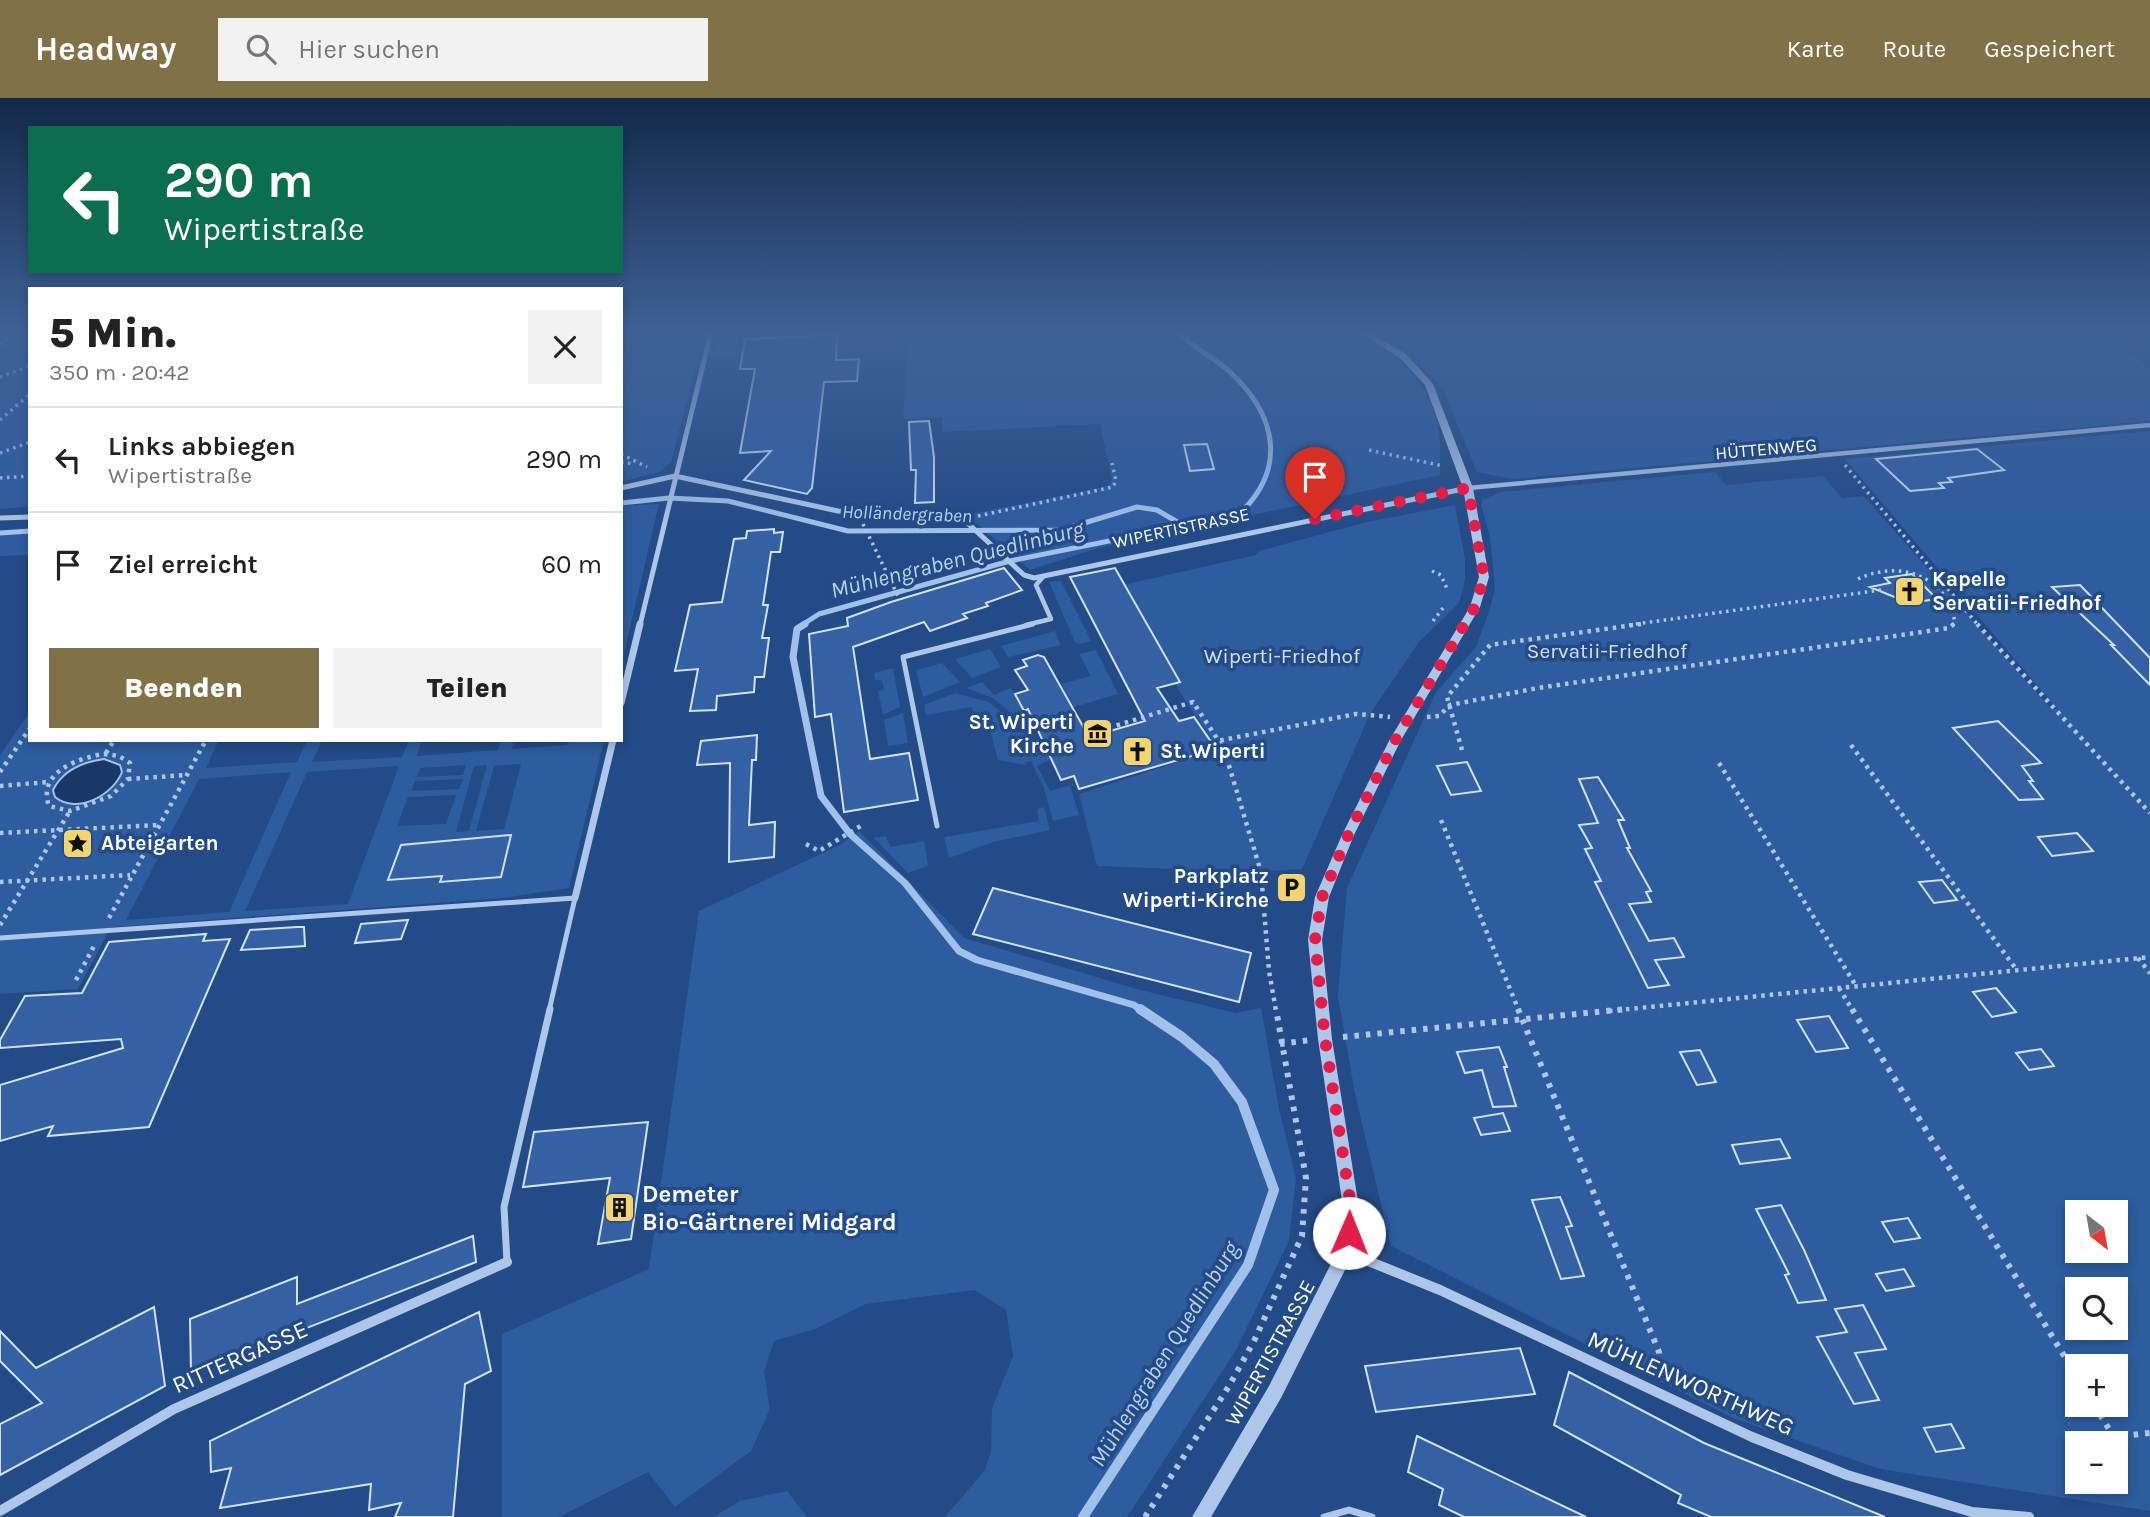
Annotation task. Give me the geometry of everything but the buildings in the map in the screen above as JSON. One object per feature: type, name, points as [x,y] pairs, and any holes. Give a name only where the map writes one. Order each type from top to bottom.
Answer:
[{"type":"street","points":[[623,695],[694,398]]},
{"type":"street","name":"WIPERTISTRASSE","points":[[1201,1517],[1275,1392],[1346,1252],[1352,1213],[1325,1039],[1315,940],[1322,897],[1348,835],[1408,719],[1475,607],[1484,577],[1468,488],[1434,398]]},
{"type":"street","points":[[623,488],[675,476],[838,511],[964,520],[1026,576],[1043,577]]},
{"type":"street","name":"WIPERTISTRASSE","points":[[1043,577],[1468,488]]},
{"type":"street","points":[[0,518],[28,517]]},
{"type":"street","points":[[575,898],[612,742]]},
{"type":"street","name":"MÜHLENWORTHWEG","points":[[1346,1252],[1440,1290],[1752,1437],[1847,1475],[1972,1512],[2029,1517]]},
{"type":"street","name":"RITTERGASSE","points":[[0,1511],[174,1409],[507,1262]]},
{"type":"lane","name":"HÜTTENWEG","points":[[1468,488],[1837,457],[2150,425]]},
{"type":"lane","points":[[937,826],[902,657],[1051,619],[1036,585],[1043,577]]},
{"type":"lane","points":[[0,938],[575,898],[504,1207],[507,1262]]},
{"type":"lane","points":[[1324,1517],[1349,1510],[1372,1517]]},
{"type":"path","points":[[0,420],[25,398]]},
{"type":"path","points":[[0,453],[28,443]]},
{"type":"path","points":[[1369,450],[1434,466],[1461,467]]},
{"type":"path","points":[[1837,457],[1981,629],[2150,813]]},
{"type":"path","points":[[623,462],[637,464]]},
{"type":"path","points":[[964,520],[1113,487],[1116,481],[1112,463]]},
{"type":"path","points":[[0,478],[28,476]]},
{"type":"path","points":[[864,527],[898,596]]},
{"type":"path","points":[[1212,743],[1356,714],[1408,719],[1439,716],[1450,705],[1538,688],[1949,628],[1955,623],[1950,607],[1938,592],[1911,569],[1885,568],[1858,579]]},
{"type":"path","points":[[1432,571],[1441,575],[1447,589]]},
{"type":"path","points":[[1462,750],[1447,697],[1490,645],[1881,590]]},
{"type":"path","points":[[1433,621],[1443,608]]},
{"type":"path","points":[[1097,734],[1095,732],[1193,702],[1219,740],[1261,872],[1269,971],[1306,1178],[1302,1237],[1229,1386],[1144,1517]]},
{"type":"path","points":[[0,772],[28,731]]},
{"type":"path","points":[[22,740],[28,739]]},
{"type":"path","points":[[106,753],[113,742]]},
{"type":"path","points":[[76,980],[131,874],[205,742]]},
{"type":"path","points":[[1851,745],[2017,970]]},
{"type":"path","points":[[0,786],[48,782],[80,759],[106,753],[117,754],[130,763],[128,779],[111,796],[70,811],[49,806],[44,792],[48,782]]},
{"type":"path","points":[[1719,763],[1856,986]]},
{"type":"path","points":[[128,779],[186,775]]},
{"type":"path","points":[[0,926],[70,811]]},
{"type":"path","points":[[1441,820],[1659,1352],[1660,1367]]},
{"type":"path","points":[[806,844],[819,850],[864,824]]},
{"type":"path","points":[[0,834],[159,825]]},
{"type":"path","points":[[0,882],[131,874]]},
{"type":"path","points":[[1325,1039],[2150,957]]},
{"type":"path","points":[[2138,958],[2150,973]]},
{"type":"path","points":[[1839,988],[2065,1357]]},
{"type":"path","points":[[1280,1044],[1301,1041]]},
{"type":"path","points":[[2102,1417],[2114,1437],[2150,1433]]},
{"type":"green space","points":[[0,398],[28,398],[28,507],[0,509]]},
{"type":"green space","points":[[623,398],[688,398],[671,462],[659,472],[623,481]]},
{"type":"green space","points":[[904,398],[1428,398],[1439,427],[1440,475],[1098,548],[1030,570],[967,515],[1109,486],[1112,480],[1100,424],[942,432],[942,417],[903,419]]},
{"type":"green space","points":[[1447,398],[2150,398],[2150,421],[1512,479],[1477,472]]},
{"type":"green space","name":"Servatii-Friedhof","points":[[2150,431],[2150,1511],[1880,1469],[1735,1419],[1391,1246],[1355,1094],[1338,996],[1347,888],[1436,692],[1476,647],[1490,609],[1495,588],[1490,537],[1482,500],[1500,492],[1715,472],[1726,485],[1823,476],[1842,498],[1864,496],[2051,709],[2057,709],[1845,459]]},
{"type":"green space","points":[[659,504],[623,657],[623,506]]},
{"type":"green space","name":"Wiperti-Friedhof","points":[[1455,505],[1465,559],[1465,580],[1459,603],[1419,642],[1370,714],[1302,869],[1261,872],[1097,866],[1079,794],[1218,749],[1183,697],[1119,586],[1256,555],[1259,551],[1367,522]]},
{"type":"green space","points":[[28,532],[28,555],[0,556],[0,534]]},
{"type":"green space","points":[[1061,581],[1091,641],[1078,644],[1075,642],[1049,582]]},
{"type":"green space","points":[[1055,631],[1061,645],[1008,657],[1001,646]]},
{"type":"green space","points":[[990,649],[1001,667],[972,678],[955,659]]},
{"type":"green space","points":[[1096,650],[1118,694],[1074,707],[1061,684],[1091,676],[1079,654]]},
{"type":"green space","points":[[942,663],[960,682],[923,697],[916,670]]},
{"type":"green space","points":[[893,668],[900,707],[883,715],[878,691],[884,690],[882,680],[875,680],[874,673]]},
{"type":"green space","points":[[982,682],[994,695],[1011,688],[1023,711],[1035,708],[1044,723],[1035,726],[1029,719],[1019,720],[993,698],[966,688]]},
{"type":"green space","points":[[955,693],[989,702],[1015,723],[1016,732],[1027,733],[1037,751],[1053,747],[1058,755],[1037,766],[1050,791],[1070,785],[1079,815],[1053,821],[1044,788],[1031,761],[1025,762],[1026,765],[998,760],[987,718],[975,718],[972,707],[926,715],[924,705]]},
{"type":"green space","points":[[903,713],[908,743],[888,746],[884,720]]},
{"type":"green space","points":[[28,715],[28,742],[218,742],[206,768],[297,762],[306,742],[321,742],[312,762],[402,757],[408,742],[421,742],[417,756],[498,750],[500,742],[514,742],[512,749],[567,745],[568,742],[604,742],[569,888],[503,898],[111,927],[78,989],[0,994],[0,755]],"holes":[[[521,764],[504,829],[476,831],[494,766]],[[466,765],[463,775],[417,777],[420,768]],[[487,765],[469,831],[456,832],[474,766]],[[399,766],[348,904],[245,911],[307,772]],[[291,772],[229,912],[126,920],[199,779]],[[463,779],[459,789],[411,791],[415,781]],[[456,795],[446,824],[397,826],[408,797]]]},
{"type":"green space","points":[[1044,807],[1050,830],[993,842],[949,858],[944,837],[1039,821],[1037,809]]},
{"type":"green space","points":[[859,831],[964,938],[1137,989],[1235,1013],[1261,1008],[1279,1109],[1296,1178],[1289,1241],[1235,1352],[1127,1517],[945,1517],[985,1470],[991,1451],[992,1408],[1013,1356],[1006,1310],[975,1290],[866,1304],[815,1329],[774,1341],[764,1372],[770,1409],[751,1451],[675,1507],[648,1472],[559,1517],[502,1517],[502,1334],[649,1269],[699,911],[840,845]]},
{"type":"green space","points":[[886,836],[891,847],[924,841],[928,866],[908,873],[874,838]]},
{"type":"green space","points":[[787,1491],[807,1517],[713,1517],[740,1501]]},
{"type":"shaded area","points":[[104,759],[120,765],[122,772],[103,795],[73,804],[55,797],[53,790],[68,772],[88,762]]},
{"type":"waterway","name":"Mühlengraben Quedlinburg","points":[[1184,526],[1238,515],[1254,497],[1264,479],[1270,461],[1270,442],[1266,424],[1252,398]]},
{"type":"waterway","name":"Holländergraben","points":[[623,503],[669,498],[728,501],[848,531],[1061,530],[1137,507],[1157,510],[1184,526]]},
{"type":"waterway","name":"Mühlengraben Quedlinburg","points":[[802,625],[819,614],[1010,561],[1184,526]]},
{"type":"waterway","name":"Holländergraben","points":[[0,533],[28,531]]},
{"type":"waterway","name":"Mühlengraben Quedlinburg","points":[[805,624],[797,629],[793,657],[821,796],[850,834],[905,883],[959,951],[977,960],[1134,1005],[1142,1011]]},
{"type":"waterway","name":"Mühlengraben Quedlinburg","points":[[1083,1517],[1248,1265],[1274,1190],[1242,1102],[1214,1064],[1182,1037],[1140,1009]]},
{"type":"place","name":"Kapelle Servatii-Friedhof","points":[[1909,591]]},
{"type":"place","name":"St. Wiperti Kirche","points":[[1097,734]]},
{"type":"place","name":"St. Wiperti","points":[[1137,751]]},
{"type":"place","name":"Abteigarten","points":[[78,843]]},
{"type":"place","name":"Parkplatz Wiperti-Kirche","points":[[1292,888]]},
{"type":"place","name":"Demeter Bio-Gärtnerei Midgard","points":[[619,1208]]},
{"type":"route","points":[[1315,519],[1468,488],[1484,577],[1475,607],[1396,739],[1348,835],[1322,897],[1315,940],[1325,1039],[1352,1213],[1349,1233]]}]
